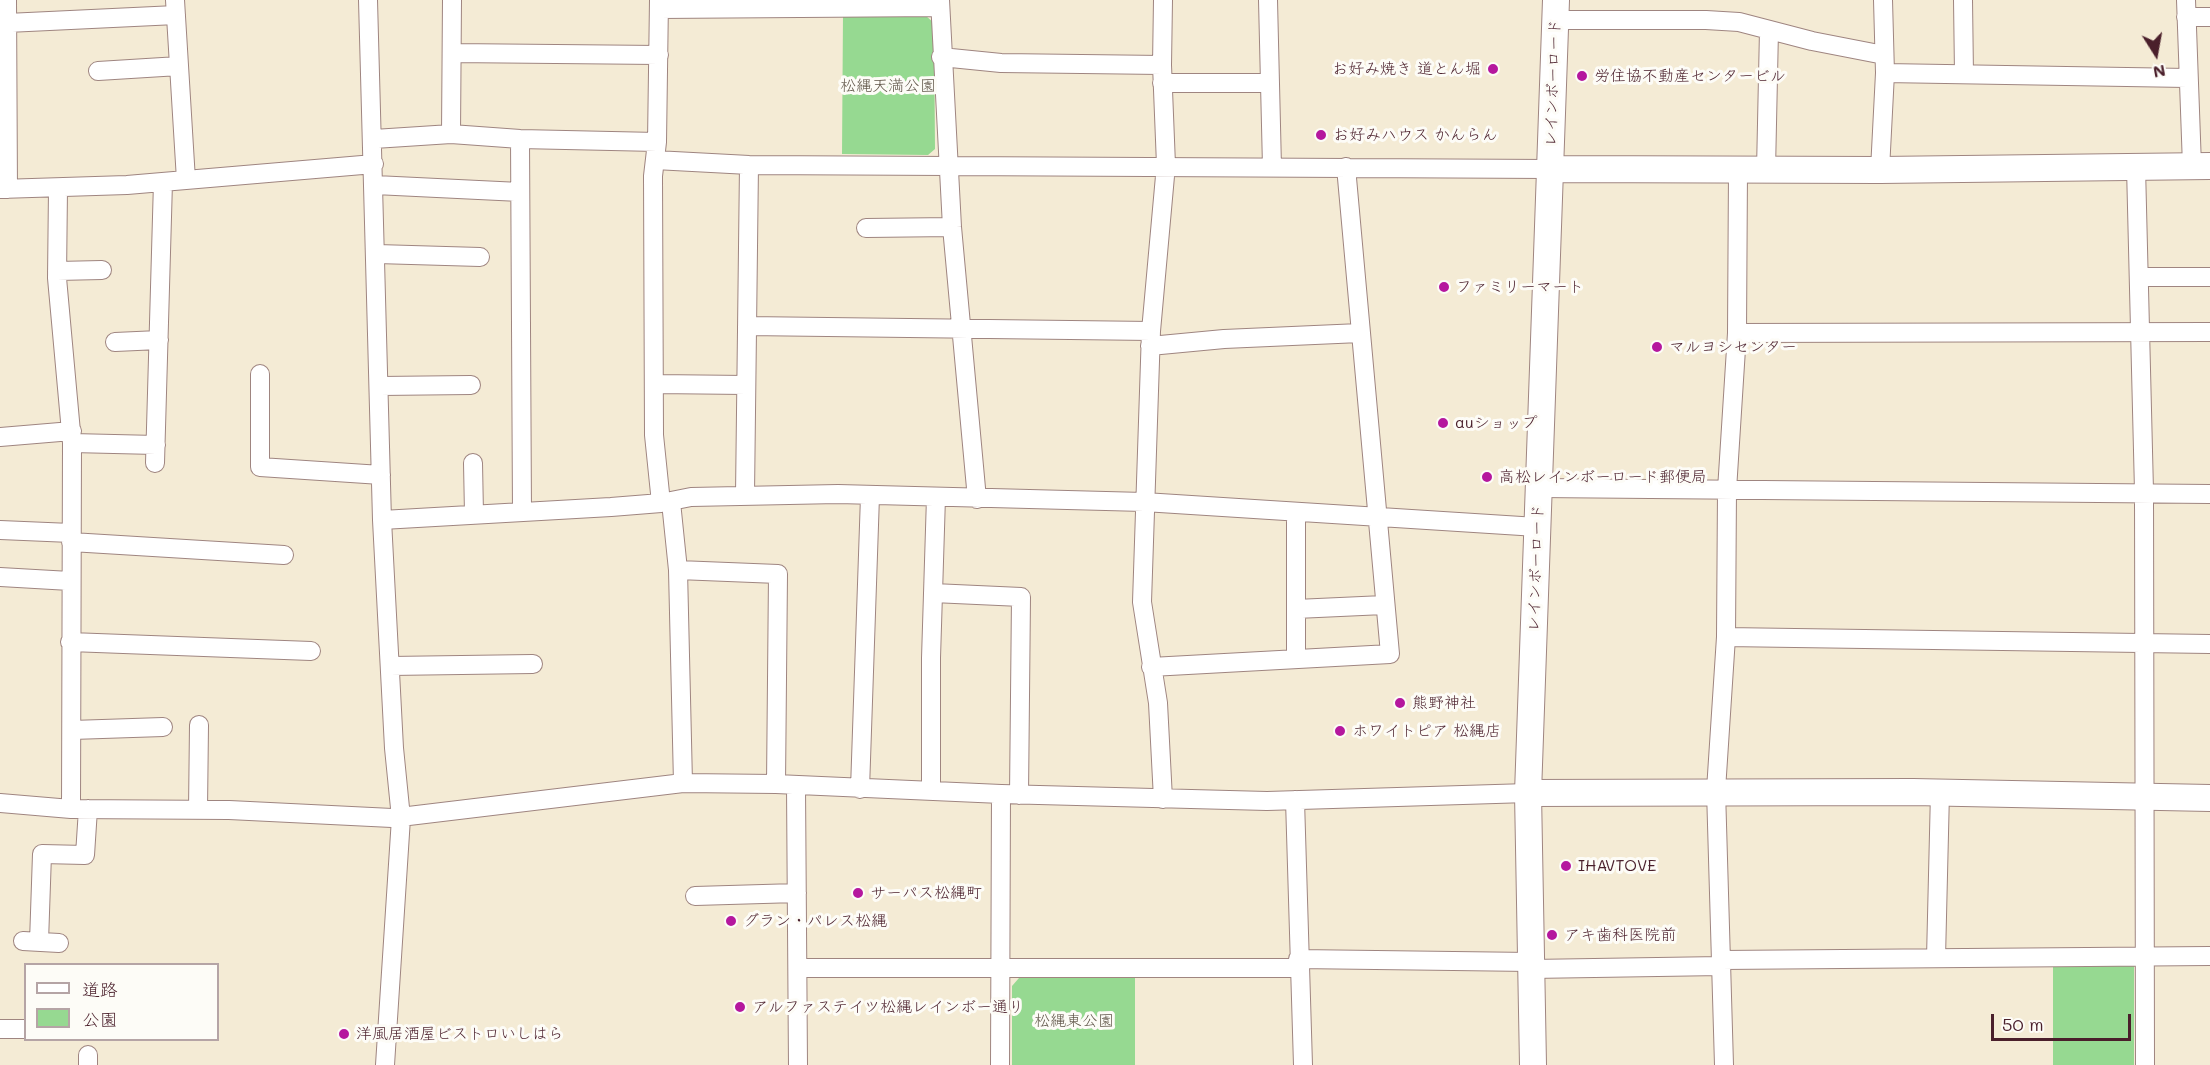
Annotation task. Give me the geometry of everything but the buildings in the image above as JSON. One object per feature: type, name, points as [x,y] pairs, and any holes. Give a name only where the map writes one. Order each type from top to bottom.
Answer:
[{"type":"street","points":[[7,0],[4,53],[4,189],[58,189],[163,182],[375,164]]},
{"type":"street","points":[[368,0],[375,164],[382,520],[401,818],[386,1065]]},
{"type":"street","points":[[451,134],[452,0]]},
{"type":"street","points":[[1163,0],[1161,65],[1166,165],[1150,338],[1142,602],[1158,703],[1163,799]]},
{"type":"street","points":[[1268,0],[1272,166]]},
{"type":"street","points":[[1880,170],[1884,64],[1882,0]]},
{"type":"street","points":[[1963,0],[1964,74]]},
{"type":"street","points":[[683,783],[678,570],[654,435],[659,4],[940,4],[941,57],[952,227],[977,499]]},
{"type":"street","points":[[7,22],[176,8],[186,180]]},
{"type":"street","points":[[374,139],[451,134],[656,151],[749,165],[1166,165],[1738,170],[2201,166],[2187,78],[2186,8],[2210,17]]},
{"type":"street","points":[[1556,10],[1581,22],[1706,20],[1739,22],[1884,64],[1964,74],[2187,78]]},
{"type":"street","name":"レインボーロード","points":[[1533,1065],[1528,793],[1556,10]]},
{"type":"street","points":[[1766,170],[1768,30]]},
{"type":"street","points":[[452,53],[658,55]]},
{"type":"street","points":[[941,57],[1001,63],[1161,65]]},
{"type":"street","points":[[98,71],[179,66]]},
{"type":"street","points":[[1162,83],[1270,83]]},
{"type":"street","points":[[520,140],[522,512]]},
{"type":"street","points":[[745,494],[749,165]]},
{"type":"street","points":[[1151,667],[1390,654],[1346,167]]},
{"type":"street","points":[[2136,167],[2144,492],[2145,1065]]},
{"type":"street","points":[[1724,1065],[1716,790],[1725,637],[1727,490],[1737,333],[1738,170]]},
{"type":"street","points":[[0,437],[72,437],[155,454],[163,182]]},
{"type":"street","points":[[375,185],[520,192]]},
{"type":"street","points":[[58,189],[57,272],[72,437],[70,580],[72,730],[85,855],[42,854],[31,941],[59,943]]},
{"type":"street","points":[[867,228],[952,227]]},
{"type":"street","points":[[377,254],[480,257]]},
{"type":"street","points":[[57,272],[102,270]]},
{"type":"street","points":[[2139,277],[2210,277]]},
{"type":"street","points":[[747,326],[962,330],[1224,339],[1360,333]]},
{"type":"street","points":[[1737,333],[2210,332]]},
{"type":"street","points":[[115,342],[159,340]]},
{"type":"street","points":[[260,374],[260,467],[381,475]]},
{"type":"street","points":[[655,384],[746,385]]},
{"type":"street","points":[[380,386],[471,385]]},
{"type":"street","points":[[473,463],[474,514]]},
{"type":"street","points":[[1539,488],[2210,494]]},
{"type":"street","points":[[382,520],[666,502],[691,497],[745,494],[1144,502],[1538,527]]},
{"type":"street","points":[[860,789],[870,496]]},
{"type":"street","points":[[931,790],[936,497]]},
{"type":"street","points":[[1296,512],[1296,658]]},
{"type":"street","points":[[0,530],[284,555]]},
{"type":"street","points":[[678,570],[777,574],[776,784]]},
{"type":"street","points":[[0,577],[70,580]]},
{"type":"street","points":[[933,593],[1021,597],[1000,968],[1000,1065]]},
{"type":"street","points":[[1296,609],[1384,605]]},
{"type":"street","points":[[1725,637],[2145,645],[2210,644]]},
{"type":"street","points":[[70,642],[311,651]]},
{"type":"street","points":[[390,666],[533,664]]},
{"type":"street","points":[[198,810],[199,725]]},
{"type":"street","points":[[72,730],[163,727]]},
{"type":"street","points":[[0,803],[80,809],[198,810],[401,818],[479,806],[683,783],[776,784],[795,787],[1163,799],[1295,800],[1716,790],[2210,798]]},
{"type":"street","points":[[795,787],[798,1065]]},
{"type":"street","points":[[1936,958],[1941,792]]},
{"type":"street","points":[[1295,800],[1298,964],[1303,1065]]},
{"type":"street","points":[[695,896],[797,892]]},
{"type":"street","points":[[798,969],[1298,964],[1531,965],[2210,956]]},
{"type":"street","points":[[0,1029],[24,1029]]},
{"type":"green space","name":"松縄天満公園","points":[[843,14],[926,16],[934,23],[935,149],[928,155],[842,154]]},
{"type":"green space","points":[[2053,966],[2134,966],[2134,1065],[2053,1065]]},
{"type":"green space","name":"松縄東公園","points":[[1135,977],[1135,1065],[1012,1065],[1012,986],[1019,978]]},
{"type":"place","name":"お好み焼き 道とん堀","points":[[1493,69]]},
{"type":"place","name":"労住協不動産センタービル","points":[[1582,76]]},
{"type":"place","name":"お好みハウス かんらん","points":[[1321,135]]},
{"type":"place","name":"ファミリーマート","points":[[1444,287]]},
{"type":"place","name":"マルヨシセンター","points":[[1657,347]]},
{"type":"place","name":"auショップ","points":[[1443,423]]},
{"type":"place","name":"高松レインボーロード郵便局","points":[[1487,477]]},
{"type":"place","name":"熊野神社","points":[[1400,703]]},
{"type":"place","name":"ホワイトピア 松縄店","points":[[1340,731]]},
{"type":"place","name":"IHAVTOVE","points":[[1566,866]]},
{"type":"place","name":"サーパス松縄町","points":[[858,893]]},
{"type":"place","name":"グラン・パレス松縄","points":[[731,921]]},
{"type":"place","name":"アキ歯科医院前","points":[[1552,935]]},
{"type":"place","name":"アルファステイツ松縄レインボー通り","points":[[740,1007]]},
{"type":"place","name":"洋風居酒屋ビストロいしはら","points":[[344,1034]]}]
